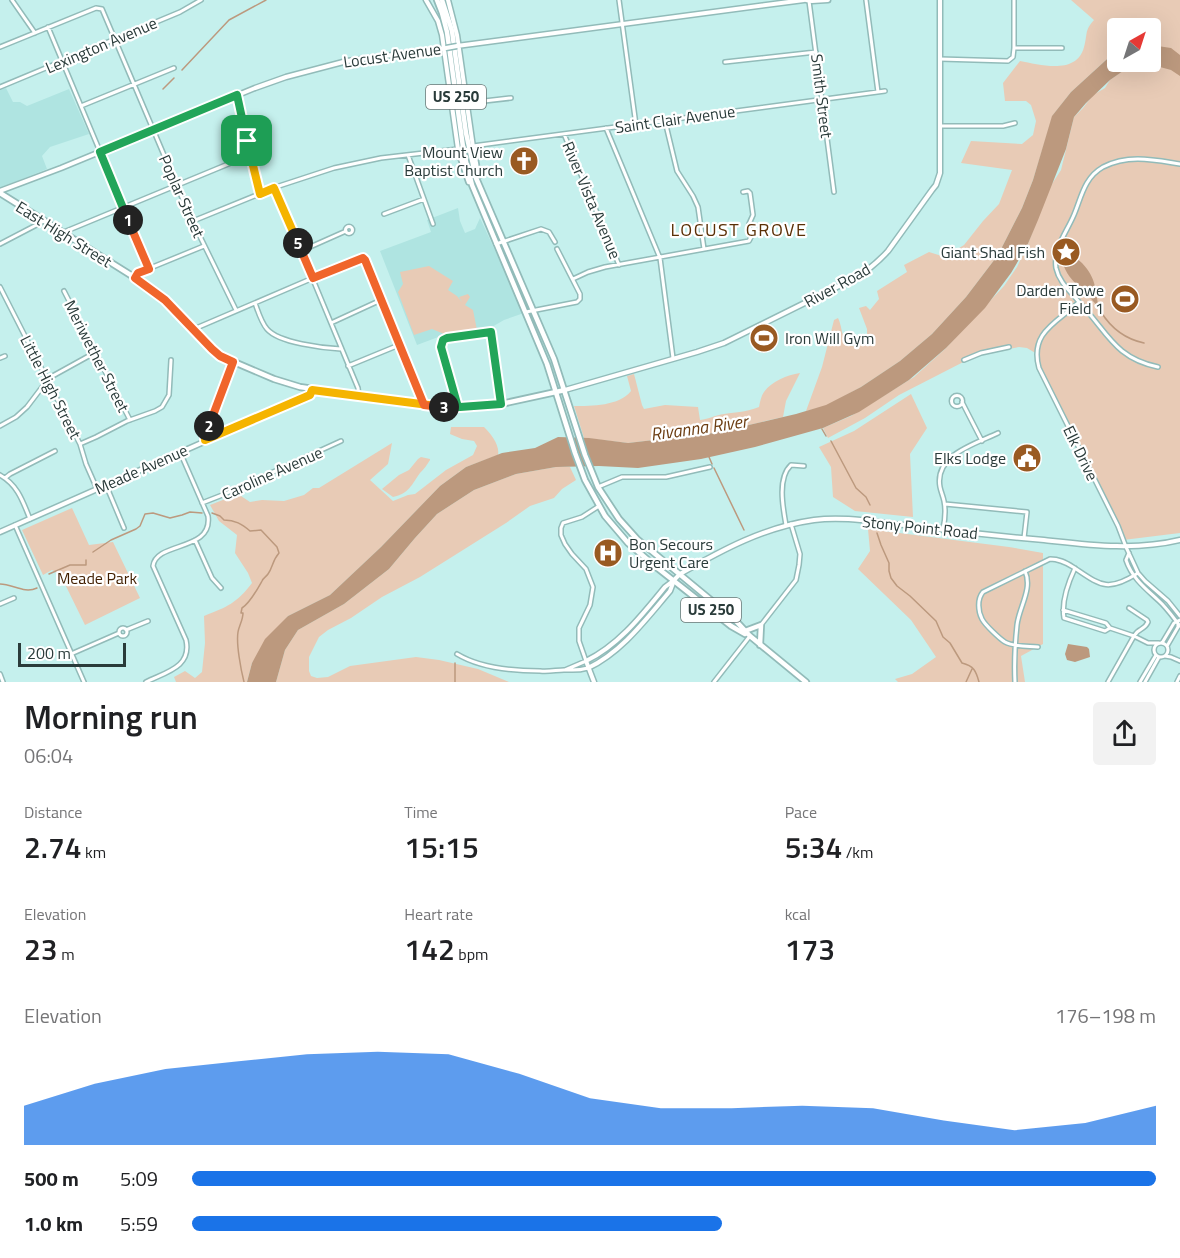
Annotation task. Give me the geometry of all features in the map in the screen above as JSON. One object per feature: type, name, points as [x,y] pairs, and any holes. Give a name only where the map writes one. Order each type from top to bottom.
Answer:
[{"type":"main road","name":"US 250","points":[[437,0],[445,22],[464,154],[475,195],[548,364],[582,472],[599,506],[620,536],[731,626],[750,636]]},
{"type":"main road","name":"US 250","points":[[442,0],[450,21],[470,155],[476,178],[554,359],[598,487],[627,529],[806,682]]},
{"type":"main road","points":[[473,147],[482,196]]},
{"type":"main road","points":[[458,149],[466,177],[475,195]]},
{"type":"main road","name":"East High Street","points":[[0,192],[135,278],[165,300],[217,353],[233,362],[286,383],[312,390],[424,405],[458,407],[501,404],[565,390]]},
{"type":"main road","points":[[745,631],[760,625],[760,645]]},
{"type":"street","points":[[12,0],[35,33]]},
{"type":"street","name":"Lexington Avenue","points":[[1,87],[116,40],[180,12],[201,0]]},
{"type":"street","points":[[192,221],[274,188],[334,168],[408,154],[458,149],[445,48],[438,21],[426,0]]},
{"type":"street","points":[[448,0],[455,23],[473,147]]},
{"type":"street","points":[[620,0],[636,125]]},
{"type":"street","name":"Locust Avenue","points":[[0,192],[237,95],[325,66],[364,58],[623,24],[806,0],[828,0]]},
{"type":"street","name":"Smith Street","points":[[806,0],[823,99],[834,192]]},
{"type":"street","points":[[866,0],[878,92]]},
{"type":"street","name":"River Road","points":[[565,390],[710,348],[735,338],[853,279],[874,265],[888,251],[936,185],[940,166],[940,0]]},
{"type":"street","points":[[940,59],[993,61],[1012,59],[1014,55],[1014,0]]},
{"type":"street","name":"Poplar Street","points":[[48,27],[96,8],[104,12],[192,221],[236,310]]},
{"type":"street","points":[[0,47],[48,27],[149,269]]},
{"type":"street","points":[[1014,48],[1062,48]]},
{"type":"street","points":[[725,62],[816,52]]},
{"type":"street","points":[[81,106],[174,68]]},
{"type":"street","points":[[0,81],[1,87]]},
{"type":"street","name":"Saint Clair Avenue","points":[[473,147],[885,91]]},
{"type":"street","points":[[237,95],[260,194]]},
{"type":"street","points":[[467,103],[512,98]]},
{"type":"street","points":[[665,121],[677,171],[698,207],[704,250]]},
{"type":"street","points":[[940,126],[1003,126],[1015,123]]},
{"type":"street","points":[[606,128],[660,258],[673,358]]},
{"type":"street","name":"River Vista Avenue","points":[[564,134],[620,265]]},
{"type":"street","points":[[408,154],[434,224]]},
{"type":"street","points":[[62,232],[250,155]]},
{"type":"street","points":[[1158,367],[1134,360],[1112,343],[1094,316],[1060,279],[1056,256],[1087,182],[1102,168],[1125,160],[1141,159],[1180,164]]},
{"type":"street","points":[[274,188],[358,388],[359,396]]},
{"type":"street","points":[[573,279],[597,269],[750,240],[749,224],[753,215],[750,193],[743,192]]},
{"type":"street","points":[[384,214],[424,199]]},
{"type":"street","points":[[0,244],[44,221]]},
{"type":"street","points":[[496,244],[541,229],[549,232],[555,242]]},
{"type":"street","points":[[301,251],[346,231]]},
{"type":"street","points":[[135,278],[138,273],[204,246]]},
{"type":"street","points":[[526,312],[577,302],[580,299],[580,294],[557,249]]},
{"type":"street","points":[[193,329],[363,258],[424,405]]},
{"type":"street","name":"Little High Street","points":[[0,287],[80,444],[97,489]]},
{"type":"street","name":"Meriwether Street","points":[[64,291],[130,420]]},
{"type":"street","points":[[331,322],[382,300]]},
{"type":"street","name":"Elk Drive","points":[[1080,302],[1045,330],[1040,339],[1037,358],[1039,368],[1118,526],[1129,553]]},
{"type":"street","points":[[255,303],[265,327],[276,336],[308,345],[341,349]]},
{"type":"street","points":[[458,407],[441,343],[447,338],[491,332],[501,404]]},
{"type":"street","points":[[348,366],[400,345]]},
{"type":"street","points":[[964,360],[981,353],[1009,347]]},
{"type":"street","points":[[0,426],[16,417],[27,407],[47,379],[96,352]]},
{"type":"street","points":[[0,358],[5,356]]},
{"type":"street","points":[[80,444],[130,420],[155,411],[165,404],[169,392],[171,360]]},
{"type":"street","points":[[205,440],[233,362]]},
{"type":"street","name":"Meade Avenue","points":[[0,532],[310,395],[312,390]]},
{"type":"street","points":[[962,402],[982,441]]},
{"type":"street","points":[[943,530],[945,504],[940,482],[943,468],[954,455],[998,433]]},
{"type":"street","name":"Caroline Avenue","points":[[202,503],[341,441]]},
{"type":"street","points":[[5,478],[55,451]]},
{"type":"street","points":[[147,682],[180,665],[187,649],[186,639],[153,562],[159,555],[204,534],[208,524],[208,516],[180,452]]},
{"type":"street","points":[[760,625],[793,584],[798,573],[799,548],[788,525],[782,498],[786,471],[791,465],[804,466]]},
{"type":"street","points":[[598,487],[622,477],[666,477],[710,467]]},
{"type":"street","points":[[0,475],[18,491],[30,519]]},
{"type":"street","points":[[106,485],[124,528]]},
{"type":"street","points":[[945,504],[1027,512],[1024,538]]},
{"type":"street","points":[[594,682],[579,640],[579,628],[590,605],[593,587],[586,569],[568,549],[561,528],[563,524],[582,517],[599,506]]},
{"type":"street","name":"Stony Point Road","points":[[674,581],[680,574],[743,540],[788,525],[816,520],[842,519],[1126,547],[1180,540]]},
{"type":"street","points":[[15,525],[84,682]]},
{"type":"street","points":[[195,540],[212,578],[221,588]]},
{"type":"street","points":[[1129,553],[1138,573],[1168,602],[1179,621],[1167,647],[1168,652],[1158,655],[1140,682]]},
{"type":"street","points":[[1129,553],[1126,560],[1134,576],[1179,621]]},
{"type":"street","points":[[1038,647],[1004,642],[984,623],[979,600],[982,592],[1050,559],[1062,560],[1104,585],[1121,583],[1138,573]]},
{"type":"street","points":[[1075,568],[1064,602],[1063,616],[1067,620],[1105,631],[1110,628]]},
{"type":"street","points":[[1015,682],[1018,620],[1028,585],[1028,578],[1024,571]]},
{"type":"street","points":[[565,670],[603,651],[621,637],[665,587],[674,581]]},
{"type":"street","points":[[457,654],[471,662],[491,666],[540,671],[575,671],[588,668],[631,636],[670,591],[674,581]]},
{"type":"street","points":[[0,604],[14,598]]},
{"type":"street","points":[[1108,682],[1137,630],[1145,627],[1148,622],[1129,608]]},
{"type":"street","points":[[1063,610],[1106,623],[1110,628],[1148,643],[1158,655],[1174,657]]},
{"type":"street","points":[[71,654],[119,633],[123,627],[126,630],[148,621]]},
{"type":"street","points":[[1158,655],[1154,647],[1161,643],[1174,623],[1179,621]]},
{"type":"street","points":[[714,682],[750,636]]},
{"type":"street","points":[[1148,643],[1161,643],[1180,661]]},
{"type":"street","points":[[1145,682],[1158,655]]},
{"type":"street","points":[[0,674],[3,682]]},
{"type":"street","points":[[1177,682],[1180,676]]},
{"type":"shaded area","points":[[1161,46],[1171,48],[1180,55],[1180,76],[1161,67]]},
{"type":"shaded area","points":[[1107,59],[1107,72],[1122,72],[1110,80],[1074,117],[1066,149],[1038,220],[1027,246],[1011,273],[985,308],[946,348],[909,380],[859,412],[823,428],[755,447],[701,459],[638,468],[556,467],[516,474],[474,490],[437,514],[389,569],[344,604],[298,630],[285,650],[276,682],[247,682],[252,663],[265,639],[288,616],[330,595],[381,547],[440,486],[466,467],[502,453],[535,448],[558,437],[628,443],[714,433],[796,414],[826,405],[861,387],[900,361],[932,334],[966,297],[998,255],[1022,208],[1033,180],[1052,116],[1071,92]]},
{"type":"shaded area","points":[[6,88],[13,102],[20,102],[27,106],[69,89],[89,134],[50,147],[42,156],[47,169],[0,188],[0,90]]},
{"type":"shaded area","points":[[458,208],[465,233],[475,229],[480,218],[524,313],[504,320],[485,331],[441,336],[417,345],[380,251],[431,232],[427,220]]},
{"type":"shaded area","points":[[1069,256],[1082,263],[1090,274],[1095,285],[1099,309],[1069,276],[1063,263]]},
{"type":"shaded area","points":[[1068,644],[1087,647],[1090,657],[1075,662],[1067,660],[1065,654]]},
{"type":"green space","points":[[1071,0],[1180,0],[1180,60],[1161,55],[1161,18],[1107,18],[1107,59],[1071,92],[1053,115],[1022,208],[998,255],[966,297],[932,334],[900,361],[861,387],[826,406],[806,411],[822,367],[834,320],[838,318],[844,337],[849,343],[853,346],[862,344],[867,339],[867,329],[859,308],[866,306],[870,310],[879,299],[877,291],[907,272],[904,265],[929,252],[945,257],[964,245],[999,204],[1012,170],[961,163],[971,141],[1022,144],[1033,135],[1036,121],[1031,105],[1026,101],[1005,101],[1003,83],[1020,61],[1048,66],[1074,62],[1080,56],[1087,30],[1094,20]]},
{"type":"green space","points":[[1161,66],[1180,73],[1180,533],[1123,540],[1040,371],[1037,354],[1027,348],[1019,347],[977,355],[899,395],[865,418],[828,438],[823,428],[851,416],[914,377],[944,350],[1004,286],[1017,267],[1050,187],[1061,170],[1074,117],[1093,95],[1105,88],[1110,80],[1121,72],[1161,72]]},
{"type":"green space","points":[[429,266],[453,281],[448,290],[462,302],[459,297],[468,294],[470,297],[465,305],[473,310],[477,330],[444,334],[432,329],[414,335],[398,292],[403,284],[400,272]]},
{"type":"green space","points":[[800,373],[786,401],[783,417],[714,433],[628,443],[584,438],[574,406],[605,404],[620,400],[631,391],[627,376],[634,374],[644,409],[665,405],[698,407],[700,420],[759,407],[767,388],[785,377]]},
{"type":"green space","points":[[911,394],[927,428],[910,454],[913,517],[855,511],[833,497],[831,467],[819,447],[854,431]]},
{"type":"green space","points":[[451,427],[484,427],[496,444],[498,455],[466,467],[440,486],[381,547],[330,595],[288,616],[252,663],[247,682],[176,682],[174,677],[185,671],[195,678],[202,672],[205,643],[204,616],[231,604],[252,583],[235,553],[237,535],[219,521],[210,505],[238,494],[250,502],[284,501],[304,495],[392,443],[388,464],[370,480],[393,501],[415,494],[446,470],[473,455],[477,446],[474,441],[450,434]]},
{"type":"green space","points":[[421,457],[430,460],[406,491],[393,497],[382,489],[409,470]]},
{"type":"green space","points":[[570,467],[576,480],[562,489],[554,498],[530,506],[420,577],[328,630],[319,637],[309,657],[309,671],[311,676],[317,678],[328,677],[350,666],[416,657],[478,669],[509,682],[276,682],[285,650],[298,630],[344,604],[389,569],[437,514],[474,490],[516,474]]},
{"type":"green space","name":"Meade Park","points":[[72,508],[89,545],[113,542],[140,598],[85,625],[60,574],[52,570],[43,575],[22,530]]},
{"type":"green space","points":[[868,529],[1043,553],[1043,644],[1021,656],[1025,682],[898,682],[895,679],[912,674],[936,657],[911,620],[858,569],[870,551]]},
{"type":"waterway","points":[[182,70],[229,20],[266,0]]},
{"type":"waterway","points":[[163,89],[174,78]]},
{"type":"waterway","points":[[1101,312],[1119,332],[1144,343]]},
{"type":"waterway","points":[[822,429],[826,436]]},
{"type":"waterway","points":[[831,441],[856,488],[866,497],[870,505]]},
{"type":"waterway","points":[[709,457],[712,464]]},
{"type":"waterway","points":[[714,468],[744,530]]},
{"type":"waterway","points":[[93,552],[111,540],[136,529],[140,526],[145,514],[153,513],[170,518],[190,512],[202,513]]},
{"type":"waterway","points":[[212,513],[224,520],[238,523],[250,531],[261,530],[277,547],[279,553],[251,600],[242,608],[243,616],[238,632],[238,643],[244,682]]},
{"type":"waterway","points":[[877,533],[889,563],[891,578],[936,621],[943,637],[950,643],[962,663],[974,670],[979,682]]},
{"type":"waterway","points":[[49,574],[70,565],[86,565],[86,560]]},
{"type":"waterway","points":[[0,584],[28,590],[37,588]]},
{"type":"waterway","points":[[455,663],[455,682]]},
{"type":"waterway","points":[[966,682],[972,669]]},
{"type":"place","name":"Mount View Baptist Church","points":[[524,161]]},
{"type":"place","name":"Giant Shad Fish","points":[[1066,252]]},
{"type":"place","name":"Darden Towe Field 1","points":[[1125,299]]},
{"type":"place","name":"Iron Will Gym","points":[[764,338]]},
{"type":"place","name":"Elks Lodge","points":[[1027,458]]},
{"type":"place","name":"Bon Secours Urgent Care","points":[[608,553]]},
{"type":"district","name":"LOCUST GROVE","points":[[739,230]]},
{"type":"route","points":[[247,141],[237,95],[100,152],[149,269],[138,273],[135,278],[165,300],[220,356],[233,362],[205,440],[310,395],[312,390],[438,407],[447,407],[456,407],[458,407],[460,407],[501,404],[491,332],[443,340],[441,347],[458,407],[424,405],[365,260],[363,258],[313,278],[274,188],[260,194],[247,141]]},
{"type":"water label","name":"Rivanna River","points":[[699,428]]}]
